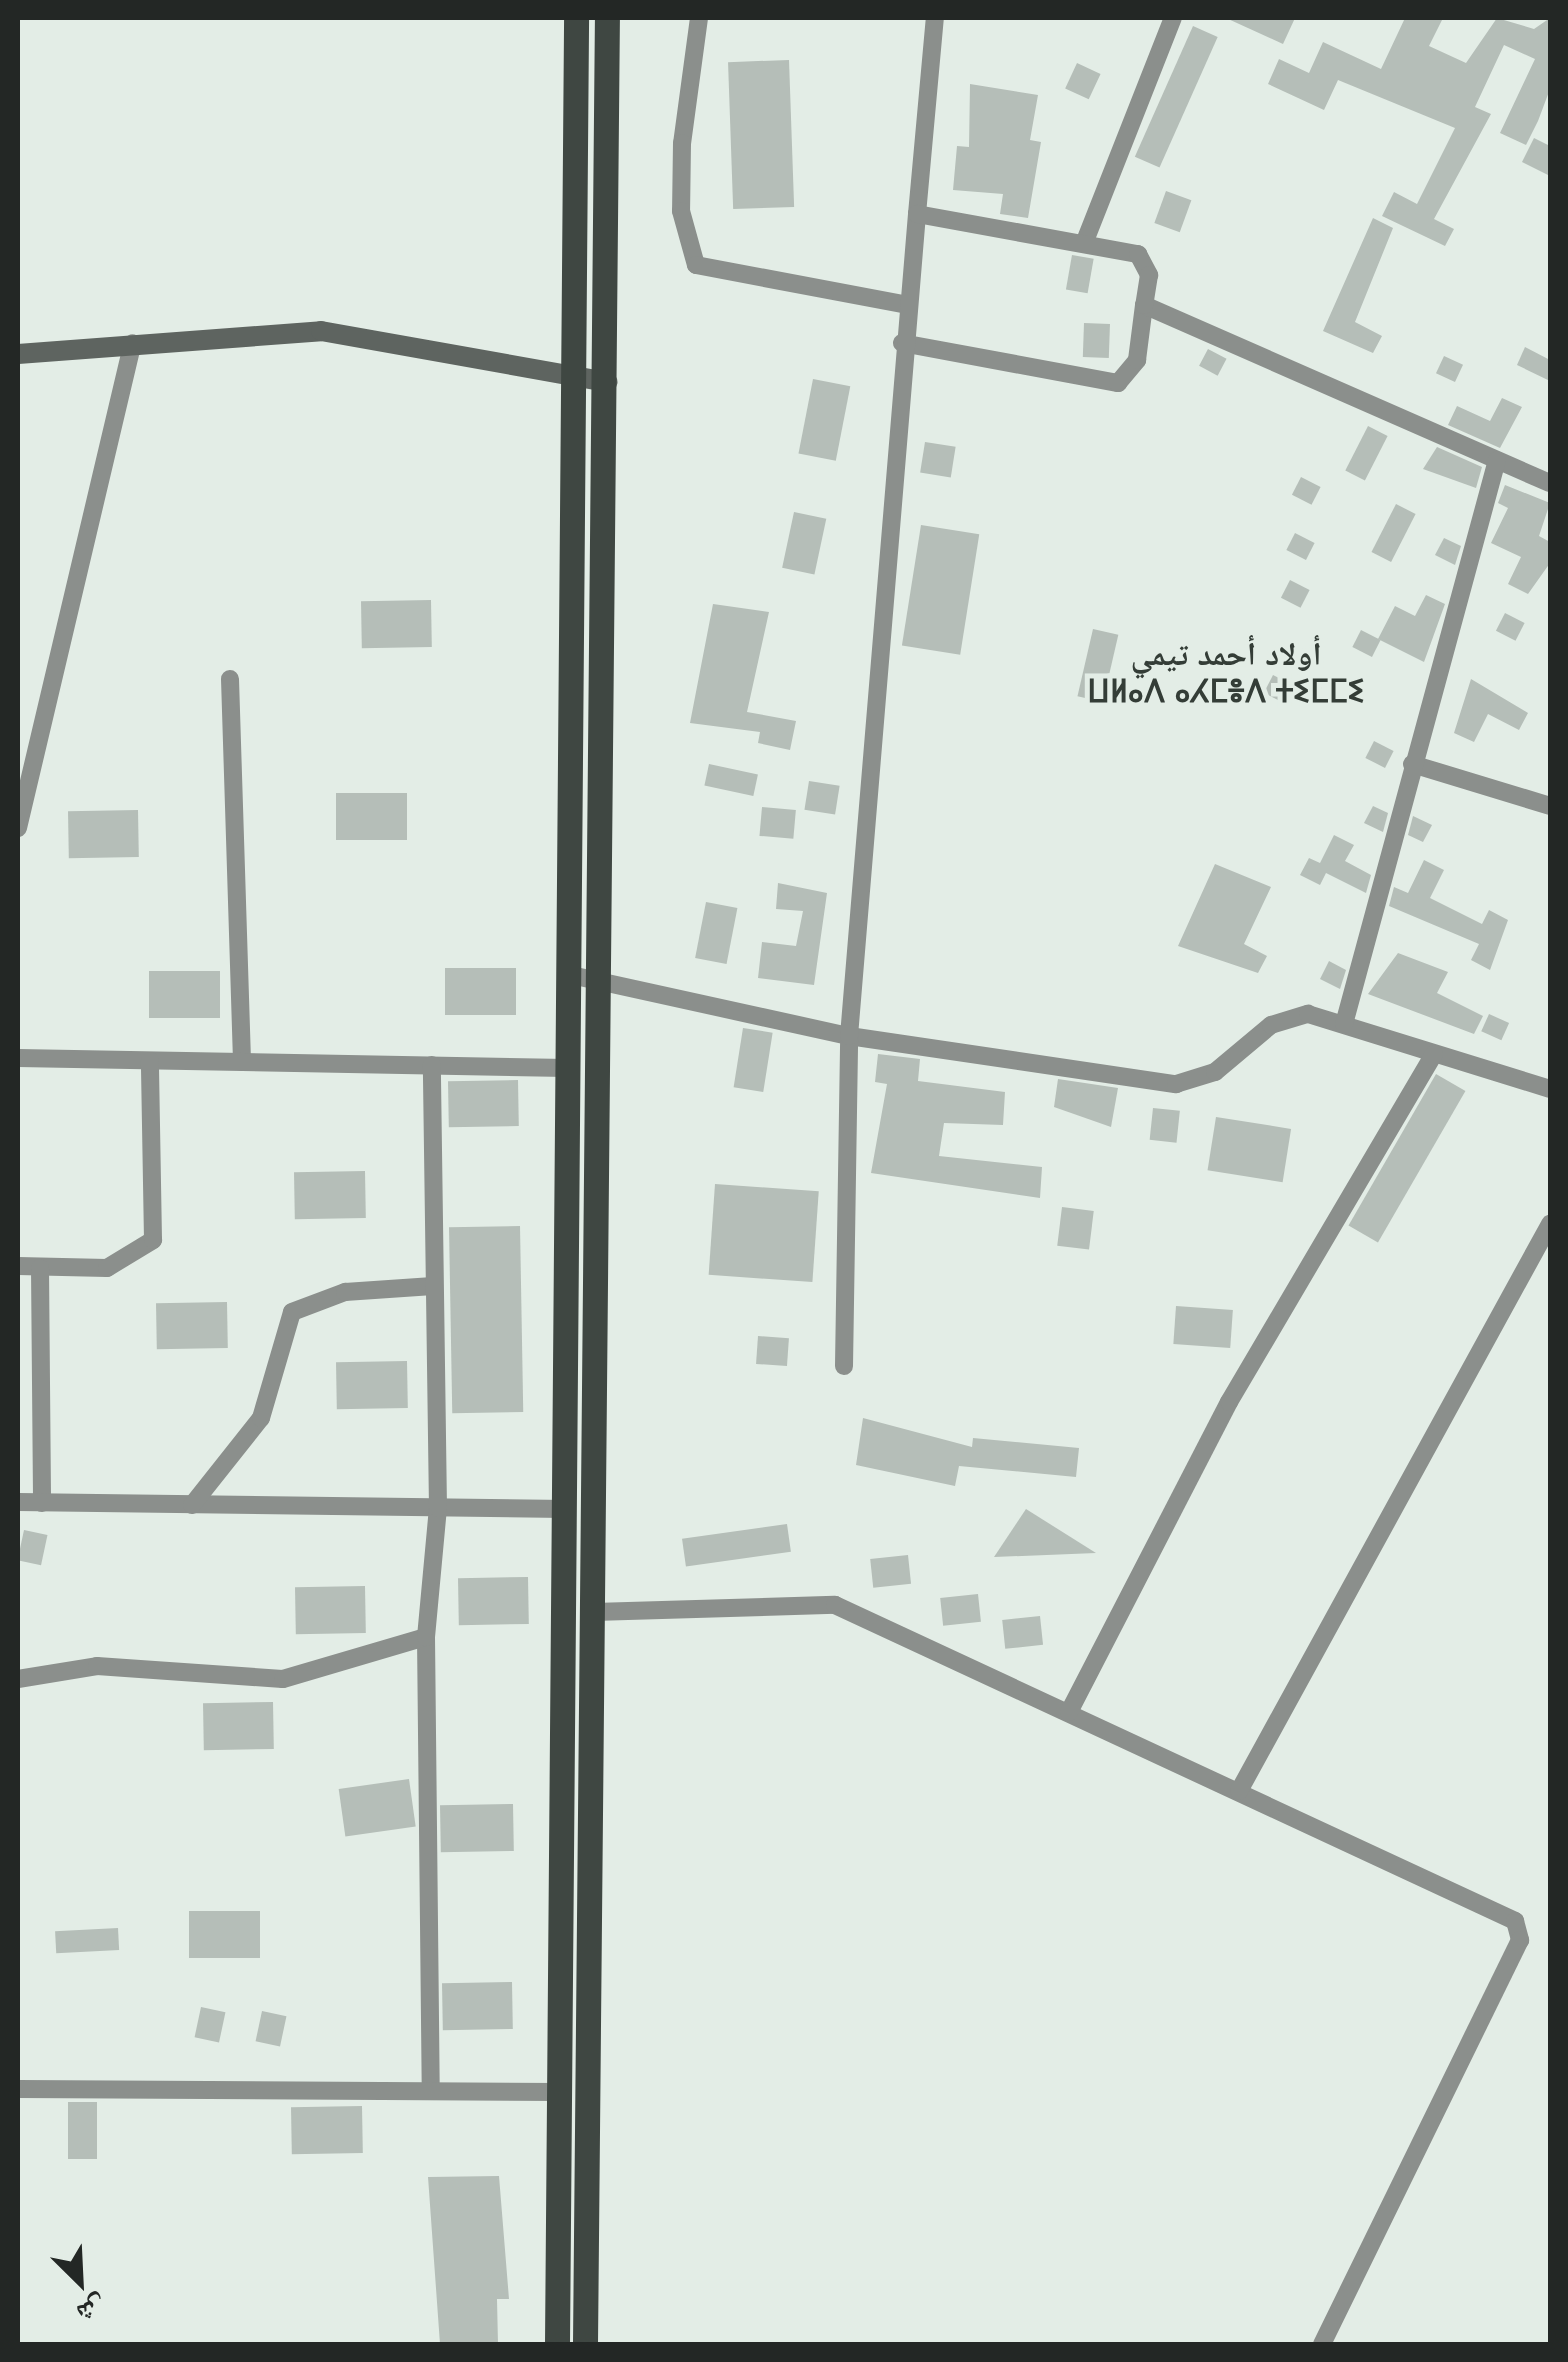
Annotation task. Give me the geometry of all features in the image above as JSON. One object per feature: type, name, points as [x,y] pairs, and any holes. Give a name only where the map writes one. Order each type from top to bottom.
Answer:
[{"type":"main road","points":[[576,18],[568,374],[584,976],[594,1612],[585,2344]]},
{"type":"main road","points":[[556,2344],[568,1068],[584,976],[607,382],[607,18]]},
{"type":"street","points":[[700,18],[682,143],[681,210],[696,265],[906,305]]},
{"type":"street","points":[[844,1366],[849,1036],[902,343],[935,18]]},
{"type":"street","points":[[1085,241],[1174,18]]},
{"type":"street","points":[[902,343],[1118,382],[1137,360],[1144,305],[1142,257],[1085,241],[917,214]]},
{"type":"street","points":[[1144,305],[1550,484]]},
{"type":"street","points":[[18,354],[133,342],[320,331],[607,382]]},
{"type":"street","points":[[18,828],[133,342]]},
{"type":"street","points":[[1344,1024],[1496,460]]},
{"type":"street","points":[[230,679],[242,1062]]},
{"type":"street","points":[[1412,764],[1550,806]]},
{"type":"street","points":[[584,976],[849,1036],[1176,1084],[1215,1072],[1292,1016],[1344,1024],[1550,1089]]},
{"type":"street","points":[[1069,1712],[1229,1402],[1434,1054]]},
{"type":"street","points":[[18,1058],[568,1068]]},
{"type":"street","points":[[18,1266],[107,1268],[153,1240],[150,1061]]},
{"type":"street","points":[[431,2091],[426,1636],[438,1508],[432,1065]]},
{"type":"street","points":[[1239,1791],[1550,1224]]},
{"type":"street","points":[[40,1268],[42,1503]]},
{"type":"street","points":[[192,1505],[261,1418],[292,1312],[345,1292],[433,1286]]},
{"type":"street","points":[[18,1502],[565,1509]]},
{"type":"street","points":[[594,1612],[835,1605],[1478,1901],[1521,1931],[1322,2344]]},
{"type":"street","points":[[18,1679],[97,1666],[283,1679],[426,1636]]},
{"type":"street","points":[[18,2088],[558,2092]]},
{"type":"building","points":[[1226,18],[1295,18],[1283,44]]},
{"type":"building","points":[[1405,18],[1443,18],[1429,46],[1466,63],[1497,18],[1534,29],[1550,18],[1550,89],[1538,121],[1526,145],[1500,133],[1535,59],[1504,45],[1475,107],[1491,114],[1434,219],[1454,229],[1445,246],[1382,216],[1394,192],[1417,204],[1455,128],[1338,80],[1324,110],[1268,84],[1279,59],[1309,73],[1323,42],[1381,69]]},
{"type":"building","points":[[1193,26],[1218,37],[1160,168],[1135,157]]},
{"type":"building","points":[[789,60],[794,207],[733,209],[728,62]]},
{"type":"building","points":[[1077,63],[1101,74],[1089,99],[1065,88]]},
{"type":"building","points":[[970,84],[1038,95],[1030,140],[1041,142],[1028,218],[1000,214],[1003,194],[953,190],[957,146],[969,147]]},
{"type":"building","points":[[1534,138],[1550,146],[1550,176],[1522,162]]},
{"type":"building","points":[[1166,191],[1191,200],[1180,232],[1154,223]]},
{"type":"building","points":[[1373,218],[1393,228],[1355,322],[1382,336],[1373,353],[1323,331]]},
{"type":"building","points":[[1072,255],[1094,259],[1088,293],[1066,289]]},
{"type":"building","points":[[1084,323],[1110,324],[1109,358],[1083,357]]},
{"type":"building","points":[[1525,347],[1550,360],[1550,381],[1517,365]]},
{"type":"building","points":[[1208,349],[1227,359],[1218,376],[1199,366]]},
{"type":"building","points":[[1444,356],[1463,365],[1455,382],[1436,373]]},
{"type":"building","points":[[813,379],[850,386],[836,461],[798,454]]},
{"type":"building","points":[[1502,398],[1522,407],[1500,448],[1448,425],[1457,406],[1490,421]]},
{"type":"building","points":[[1368,426],[1388,436],[1365,481],[1345,471]]},
{"type":"building","points":[[925,442],[956,447],[951,477],[920,473]]},
{"type":"building","points":[[1437,447],[1482,467],[1476,488],[1423,469]]},
{"type":"building","points":[[1301,477],[1321,487],[1312,505],[1292,495]]},
{"type":"building","points":[[1505,485],[1550,503],[1539,536],[1550,542],[1550,563],[1528,594],[1508,584],[1521,557],[1491,543],[1508,508],[1498,503]]},
{"type":"building","points":[[1396,504],[1416,514],[1391,562],[1371,552]]},
{"type":"building","points":[[794,512],[826,519],[814,575],[782,568]]},
{"type":"building","points":[[921,525],[979,534],[960,655],[902,645]]},
{"type":"building","points":[[1295,533],[1315,543],[1306,560],[1286,550]]},
{"type":"building","points":[[1444,538],[1461,546],[1455,565],[1435,555]]},
{"type":"building","points":[[1290,580],[1310,590],[1301,608],[1281,598]]},
{"type":"building","points":[[1426,595],[1445,604],[1424,662],[1378,639],[1395,606],[1415,616]]},
{"type":"building","points":[[431,600],[432,647],[362,648],[361,601]]},
{"type":"building","points":[[713,604],[769,612],[747,712],[796,721],[790,750],[758,743],[760,732],[690,723]]},
{"type":"building","points":[[1505,613],[1525,623],[1516,641],[1496,631]]},
{"type":"building","points":[[1093,629],[1118,635],[1103,702],[1077,696]]},
{"type":"building","points":[[1361,630],[1381,640],[1372,657],[1352,647]]},
{"type":"building","points":[[1273,675],[1293,685],[1284,703],[1264,693]]},
{"type":"building","points":[[1303,678],[1322,688],[1312,706],[1294,696]]},
{"type":"building","points":[[1471,679],[1528,713],[1519,730],[1488,714],[1474,742],[1454,733]]},
{"type":"building","points":[[1374,741],[1394,751],[1385,768],[1365,758]]},
{"type":"building","points":[[709,764],[758,774],[753,796],[704,786]]},
{"type":"building","points":[[809,781],[840,786],[835,814],[804,810]]},
{"type":"building","points":[[336,793],[407,793],[407,840],[336,840]]},
{"type":"building","points":[[1373,806],[1388,813],[1383,832],[1364,823]]},
{"type":"building","points":[[762,807],[796,810],[793,839],[759,836]]},
{"type":"building","points":[[138,810],[139,857],[69,858],[68,811]]},
{"type":"building","points":[[1413,816],[1432,825],[1423,842],[1408,835]]},
{"type":"building","points":[[1334,835],[1354,845],[1345,861],[1371,875],[1366,893],[1326,873],[1320,885],[1300,875],[1309,858],[1320,863]]},
{"type":"building","points":[[1424,860],[1444,870],[1430,898],[1482,924],[1489,910],[1508,920],[1490,970],[1471,960],[1479,944],[1389,906],[1394,887],[1408,893]]},
{"type":"building","points":[[1215,864],[1271,887],[1244,944],[1267,956],[1258,973],[1178,946]]},
{"type":"building","points":[[778,883],[827,893],[814,985],[758,978],[762,942],[796,946],[803,911],[776,909]]},
{"type":"building","points":[[706,902],[737,908],[727,964],[695,958]]},
{"type":"building","points":[[1398,953],[1448,972],[1437,993],[1483,1016],[1474,1034],[1368,994]]},
{"type":"building","points":[[1329,961],[1346,970],[1340,989],[1320,979]]},
{"type":"building","points":[[445,968],[516,968],[516,1015],[445,1015]]},
{"type":"building","points":[[149,971],[220,971],[220,1018],[149,1018]]},
{"type":"building","points":[[1489,1014],[1509,1023],[1501,1040],[1481,1031]]},
{"type":"building","points":[[743,1028],[773,1033],[763,1092],[734,1087]]},
{"type":"building","points":[[878,1054],[920,1059],[918,1081],[1005,1092],[1003,1125],[944,1123],[939,1156],[1042,1167],[1040,1198],[871,1173],[887,1084],[875,1082]]},
{"type":"building","points":[[1436,1074],[1465,1091],[1378,1243],[1348,1226]]},
{"type":"building","points":[[1058,1079],[1118,1088],[1111,1127],[1054,1107]]},
{"type":"building","points":[[518,1080],[519,1126],[449,1127],[448,1081]]},
{"type":"building","points":[[1153,1108],[1180,1111],[1177,1143],[1150,1140]]},
{"type":"building","points":[[1216,1117],[1291,1129],[1283,1182],[1208,1170]]},
{"type":"building","points":[[365,1171],[366,1218],[295,1219],[294,1172]]},
{"type":"building","points":[[715,1184],[819,1191],[812,1282],[709,1275]]},
{"type":"building","points":[[1062,1207],[1094,1211],[1089,1250],[1057,1246]]},
{"type":"building","points":[[520,1226],[523,1412],[452,1413],[449,1227]]},
{"type":"building","points":[[227,1302],[228,1348],[157,1349],[156,1303]]},
{"type":"building","points":[[1176,1306],[1233,1310],[1230,1348],[1173,1344]]},
{"type":"building","points":[[758,1336],[789,1338],[787,1366],[756,1364]]},
{"type":"building","points":[[407,1361],[408,1408],[337,1409],[336,1362]]},
{"type":"building","points":[[863,1418],[972,1447],[973,1438],[1079,1448],[1076,1477],[959,1466],[955,1486],[856,1465]]},
{"type":"building","points":[[1026,1509],[1096,1553],[994,1557]]},
{"type":"building","points":[[787,1524],[791,1552],[686,1566],[682,1539]]},
{"type":"building","points":[[24,1530],[47,1535],[41,1565],[18,1560]]},
{"type":"building","points":[[908,1555],[911,1584],[873,1588],[870,1559]]},
{"type":"building","points":[[528,1577],[529,1624],[459,1625],[458,1578]]},
{"type":"building","points":[[365,1586],[366,1633],[296,1634],[295,1587]]},
{"type":"building","points":[[978,1594],[981,1622],[943,1626],[940,1598]]},
{"type":"building","points":[[1040,1616],[1043,1645],[1005,1649],[1002,1620]]},
{"type":"building","points":[[273,1702],[274,1749],[204,1750],[203,1703]]},
{"type":"building","points":[[409,1779],[416,1827],[345,1836],[339,1789]]},
{"type":"building","points":[[513,1804],[514,1851],[441,1852],[440,1805]]},
{"type":"building","points":[[189,1911],[260,1911],[260,1958],[189,1958]]},
{"type":"building","points":[[118,1928],[119,1950],[56,1953],[55,1931]]},
{"type":"building","points":[[512,1982],[513,2029],[443,2030],[442,1983]]},
{"type":"building","points":[[201,2007],[225,2012],[219,2043],[195,2037]]},
{"type":"building","points":[[262,2011],[286,2016],[280,2047],[256,2041]]},
{"type":"building","points":[[68,2102],[97,2102],[97,2159],[68,2159]]},
{"type":"building","points":[[362,2106],[363,2153],[292,2154],[291,2107]]},
{"type":"building","points":[[499,2176],[509,2299],[497,2299],[498,2344],[440,2344],[428,2177]]},
{"type":"district","name":"أولاد أحمد تيمي ⵡⵍⴰⴷ ⴰⵃⵎⴻⴷ ⵜⵉⵎⵎⵉ","points":[[1226,674]]}]
